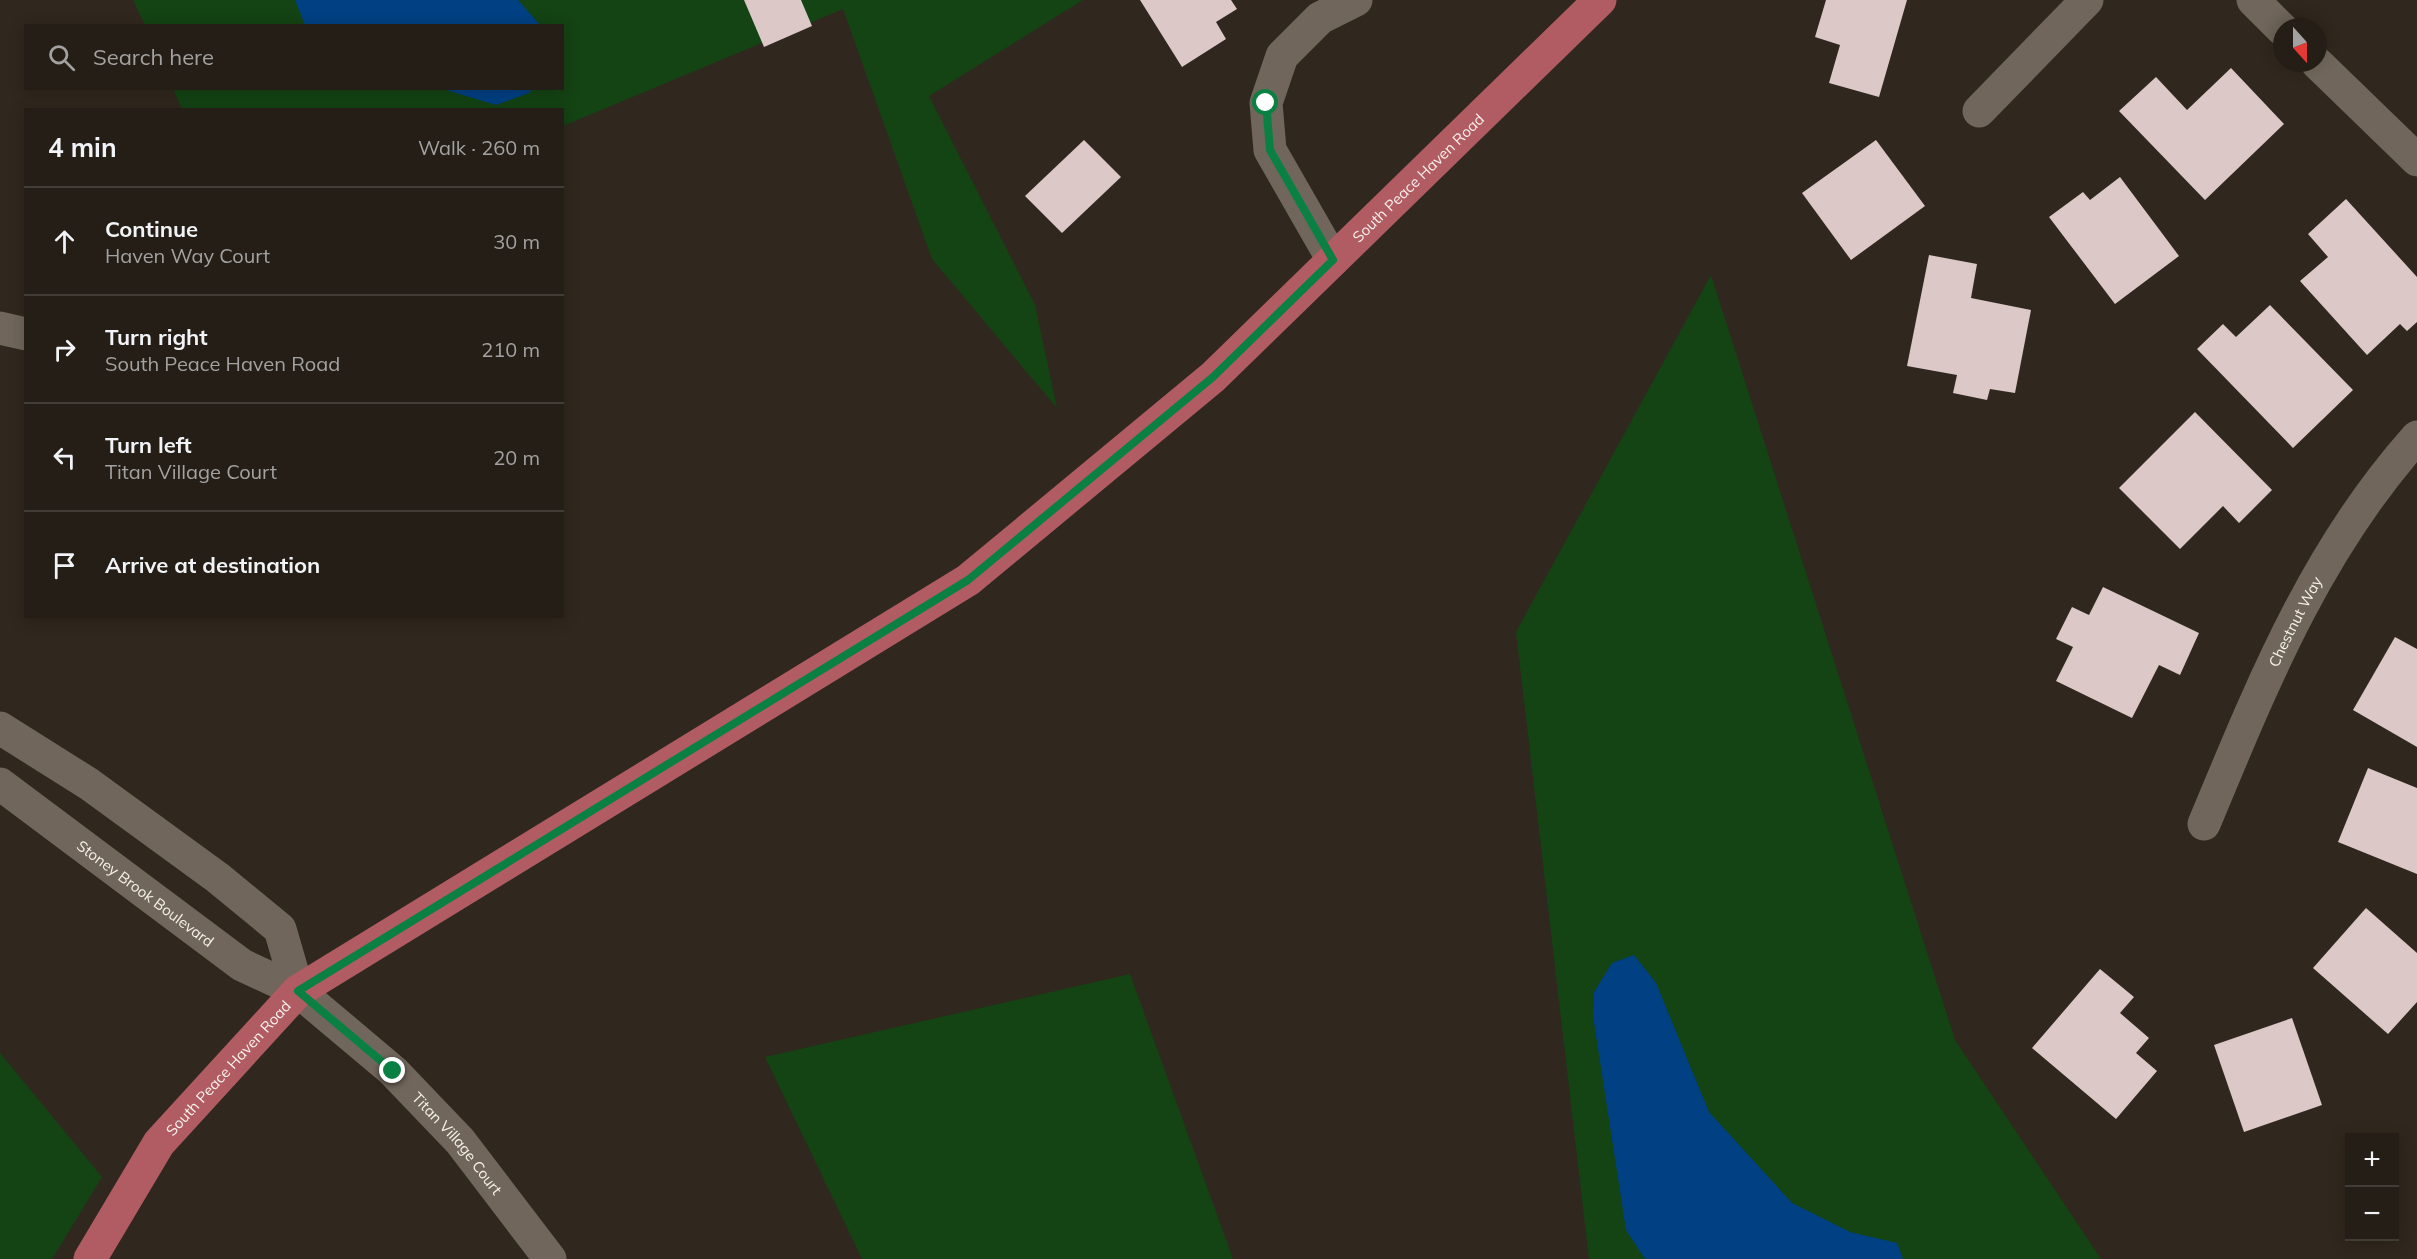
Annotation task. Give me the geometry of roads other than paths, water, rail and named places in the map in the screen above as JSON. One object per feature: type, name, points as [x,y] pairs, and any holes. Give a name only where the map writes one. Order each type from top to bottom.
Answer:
[{"type":"main road","name":"South Peace Haven Road","points":[[90,1259],[159,1143],[298,991],[968,580],[1213,377],[1600,0]]},
{"type":"street","points":[[1333,260],[1270,150],[1266,103],[1282,56],[1320,18],[1356,0]]},
{"type":"street","points":[[1979,111],[2087,0]]},
{"type":"street","points":[[2253,0],[2273,19]]},
{"type":"street","points":[[2326,72],[2417,160]]},
{"type":"street","points":[[0,328],[24,334]]},
{"type":"street","name":"Chestnut Way","points":[[2204,824],[2257,696],[2299,608],[2349,525],[2417,437]]},
{"type":"street","points":[[0,728],[89,784],[218,878],[280,929],[298,991]]},
{"type":"street","name":"Stoney Brook Boulevard","points":[[0,784],[242,965],[298,991]]},
{"type":"street","name":"Titan Village Court","points":[[298,991],[393,1071],[460,1141],[550,1259]]},
{"type":"water","points":[[295,0],[518,0],[539,24],[305,24]]},
{"type":"water","points":[[446,90],[531,90],[529,93],[496,105]]},
{"type":"water","points":[[1634,955],[1656,983],[1709,1112],[1792,1203],[1850,1232],[1897,1243],[1903,1259],[1645,1259],[1626,1230],[1593,1016],[1594,992],[1612,963]]}]
